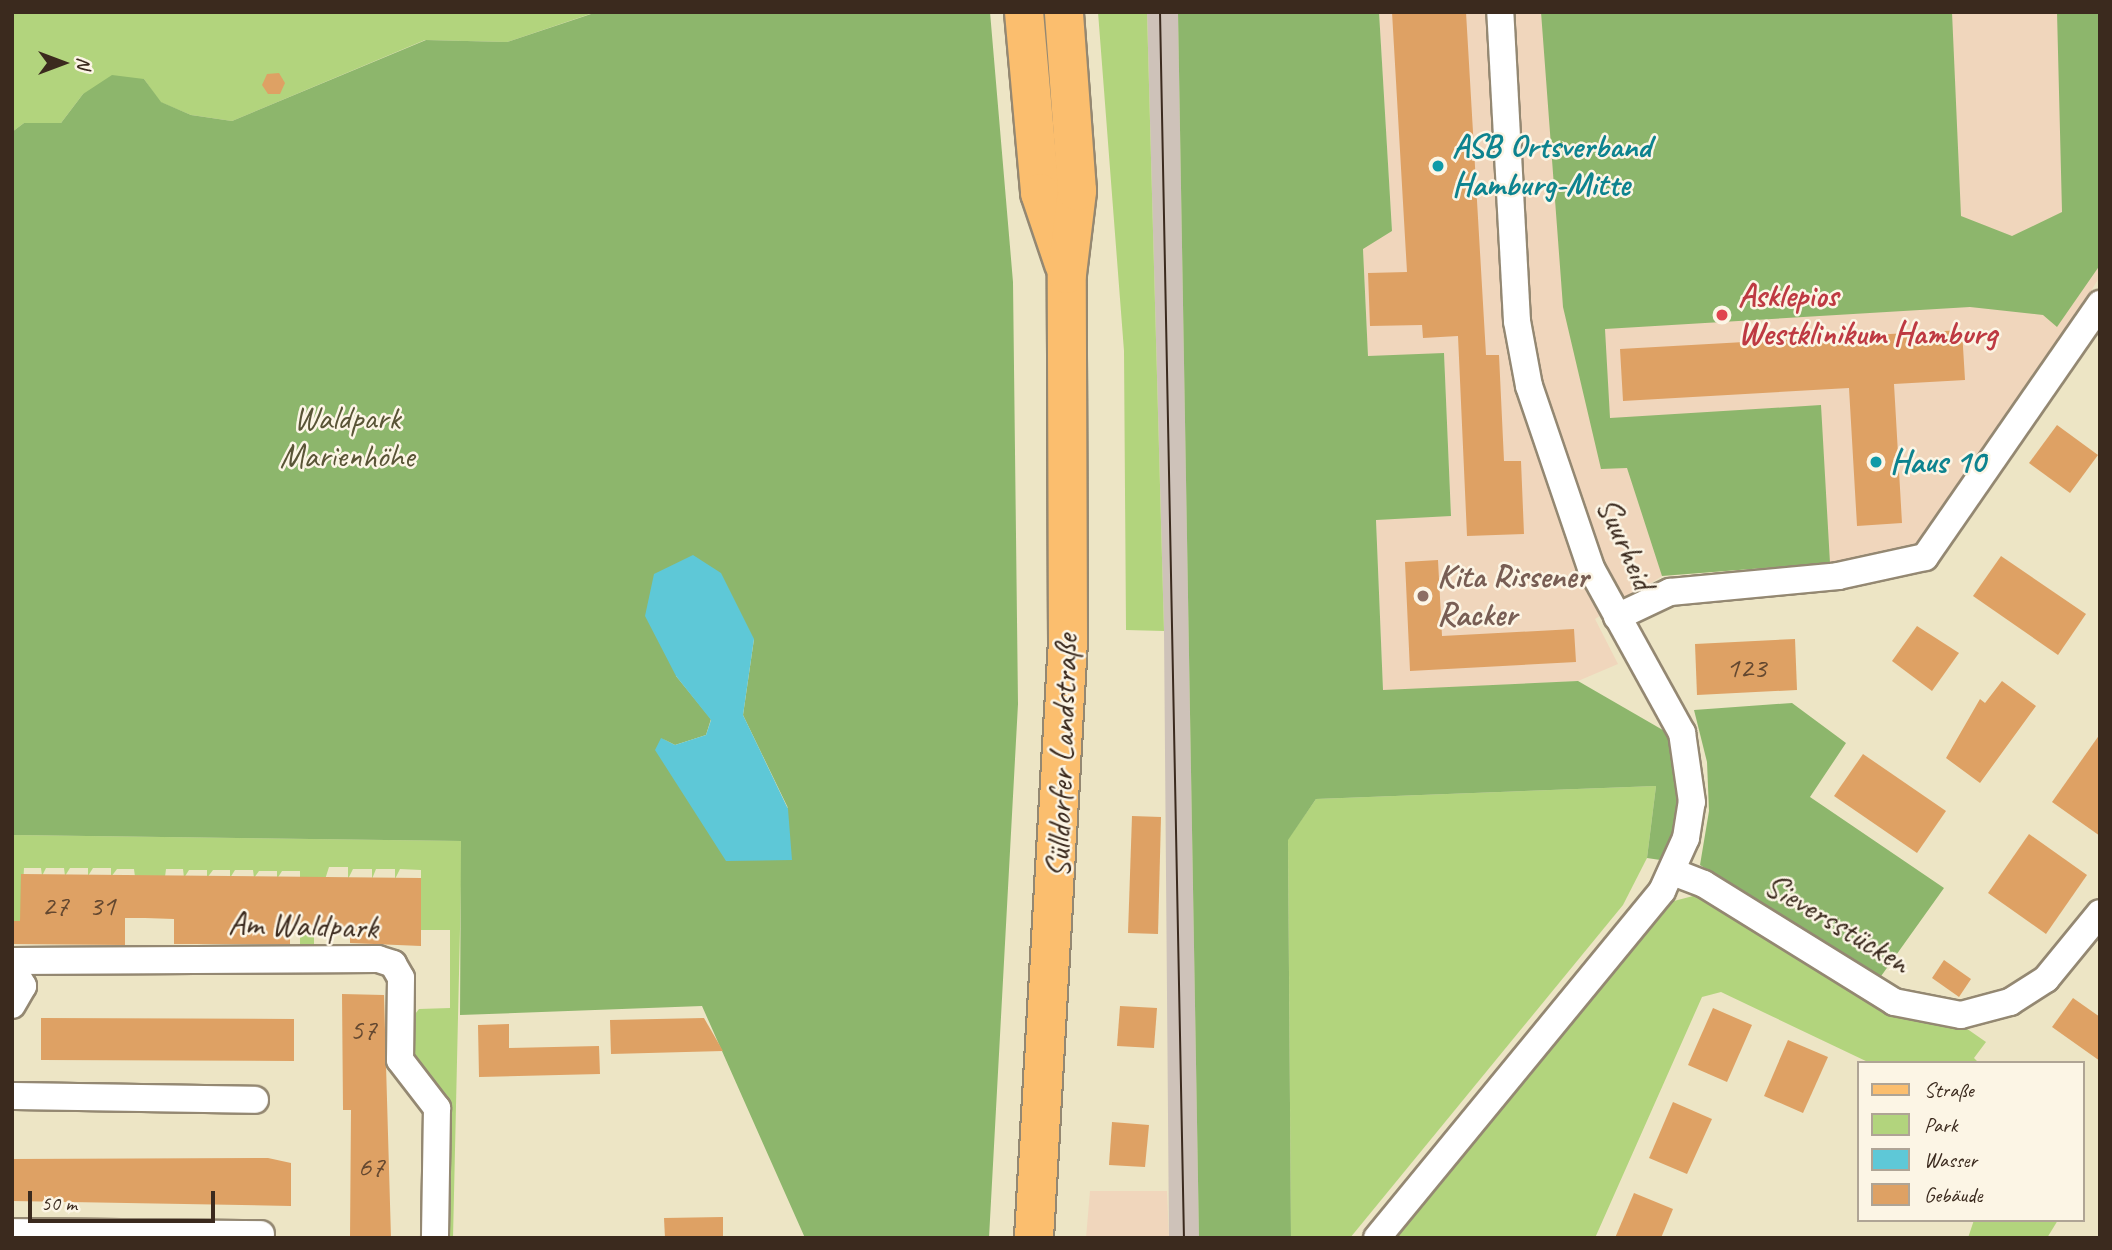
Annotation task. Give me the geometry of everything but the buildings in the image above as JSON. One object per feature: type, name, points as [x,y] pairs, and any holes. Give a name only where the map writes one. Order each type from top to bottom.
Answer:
[{"type":"main road","name":"Sülldorfer Landstraße","points":[[1024,12],[1040,193],[1067,274]]},
{"type":"main road","name":"Sülldorfer Landstraße","points":[[1034,1238],[1065,729],[1067,274],[1077,191],[1064,12]]},
{"type":"street","name":"Suurheid","points":[[1500,12],[1517,321],[1529,386],[1588,561],[1617,617],[1670,592],[1838,576],[1925,557],[2100,304]]},
{"type":"street","points":[[1377,1238],[1673,872],[1692,802],[1687,750],[1676,718],[1617,617]]},
{"type":"street","name":"Sieversstücken","points":[[1673,872],[1704,884],[1894,1002],[1961,1016],[2010,1002],[2046,979],[2100,913]]},
{"type":"street","name":"Am Waldpark","points":[[12,1005],[23,986],[15,967],[48,956],[378,959],[393,964],[401,978],[400,1060],[437,1108],[435,1238]]},
{"type":"street","points":[[12,1096],[255,1100]]},
{"type":"street","points":[[12,1232],[261,1234]]},
{"type":"shaded area","points":[[1147,12],[1178,12],[1199,1238],[1169,1238],[1164,631]]},
{"type":"shaded area","name":"Asklepios Westklinikum Hamburg","points":[[1379,12],[2100,12],[2100,276],[1969,497],[1927,554],[1662,576],[1595,619],[1618,664],[1578,681],[1383,691],[1376,519],[1451,515],[1444,354],[1368,357],[1363,248],[1392,231]]},
{"type":"shaded area","points":[[1090,1191],[1167,1191],[1169,1238],[1086,1238]]},
{"type":"green space","points":[[12,12],[596,12],[507,42],[425,40],[232,121],[191,115],[160,102],[144,79],[83,94],[61,123],[24,123],[12,132]]},
{"type":"green space","name":"Waldpark Marienhöhe","points":[[597,12],[990,12],[1013,282],[1018,704],[989,1238],[805,1238],[702,1006],[460,1015],[461,841],[12,835],[12,132],[24,123],[61,123],[83,94],[112,75],[144,79],[161,102],[191,115],[232,121],[426,40],[507,42]],"holes":[[[754,639],[743,715],[788,808],[661,738],[675,745],[706,735],[711,719],[676,676]]]},
{"type":"green space","points":[[1098,12],[1147,12],[1164,631],[1126,630],[1124,351]]},
{"type":"green space","points":[[1178,12],[1379,12],[1392,231],[1363,249],[1368,356],[1444,353],[1451,516],[1376,520],[1383,690],[1578,681],[1668,733],[1681,787],[1667,861],[1647,858],[1656,786],[1316,799],[1288,840],[1291,1238],[1199,1238]]},
{"type":"green space","points":[[1541,12],[1952,12],[1961,216],[2012,236],[2062,212],[2057,12],[2100,12],[2100,265],[2057,327],[2043,315],[1970,307],[1605,329],[1610,418],[1821,405],[1830,563],[1662,576],[1627,468],[1601,469],[1563,307]]},
{"type":"green space","points":[[1792,703],[1846,743],[1810,797],[1944,888],[1879,979],[1700,865],[1709,811],[1707,762],[1694,710]]},
{"type":"green space","points":[[1656,786],[1647,858],[1623,905],[1350,1238],[1291,1238],[1288,839],[1316,799]]},
{"type":"green space","points":[[12,835],[462,841],[453,1238],[444,1238],[429,1082],[412,1053],[412,1018],[419,1009],[450,1008],[450,930],[421,930],[421,870],[400,869],[395,879],[395,869],[376,869],[372,879],[372,869],[353,869],[348,879],[348,867],[329,867],[314,914],[314,950],[300,947],[300,871],[282,871],[277,879],[277,871],[259,871],[254,878],[253,870],[235,870],[230,878],[230,870],[213,870],[207,878],[207,870],[189,870],[184,878],[183,869],[166,869],[165,877],[135,877],[134,869],[117,869],[111,877],[111,868],[93,868],[88,876],[88,868],[70,868],[65,876],[64,868],[46,868],[42,876],[41,868],[24,868],[21,921],[12,921]]},
{"type":"green space","points":[[1697,895],[1963,1026],[1986,1042],[1974,1058],[1977,1061],[1866,1061],[1721,992],[1702,997],[1595,1238],[1392,1238],[1670,902]]},
{"type":"green space","points":[[1973,1222],[2057,1222],[2047,1238],[1968,1238]]},
{"type":"water","points":[[693,555],[721,573],[754,639],[743,715],[788,809],[792,860],[726,861],[655,750],[661,738],[675,745],[706,735],[711,720],[676,676],[645,616],[654,574]]},
{"type":"tram line","points":[[1160,12],[1184,1238]]},
{"type":"place","name":"ASB Ortsverband Hamburg-Mitte","points":[[1438,166]]},
{"type":"place","name":"Asklepios Westklinikum Hamburg","points":[[1722,315]]},
{"type":"place","name":"Haus 10","points":[[1876,462]]},
{"type":"place","name":"Kita Rissener Racker","points":[[1423,596]]}]
